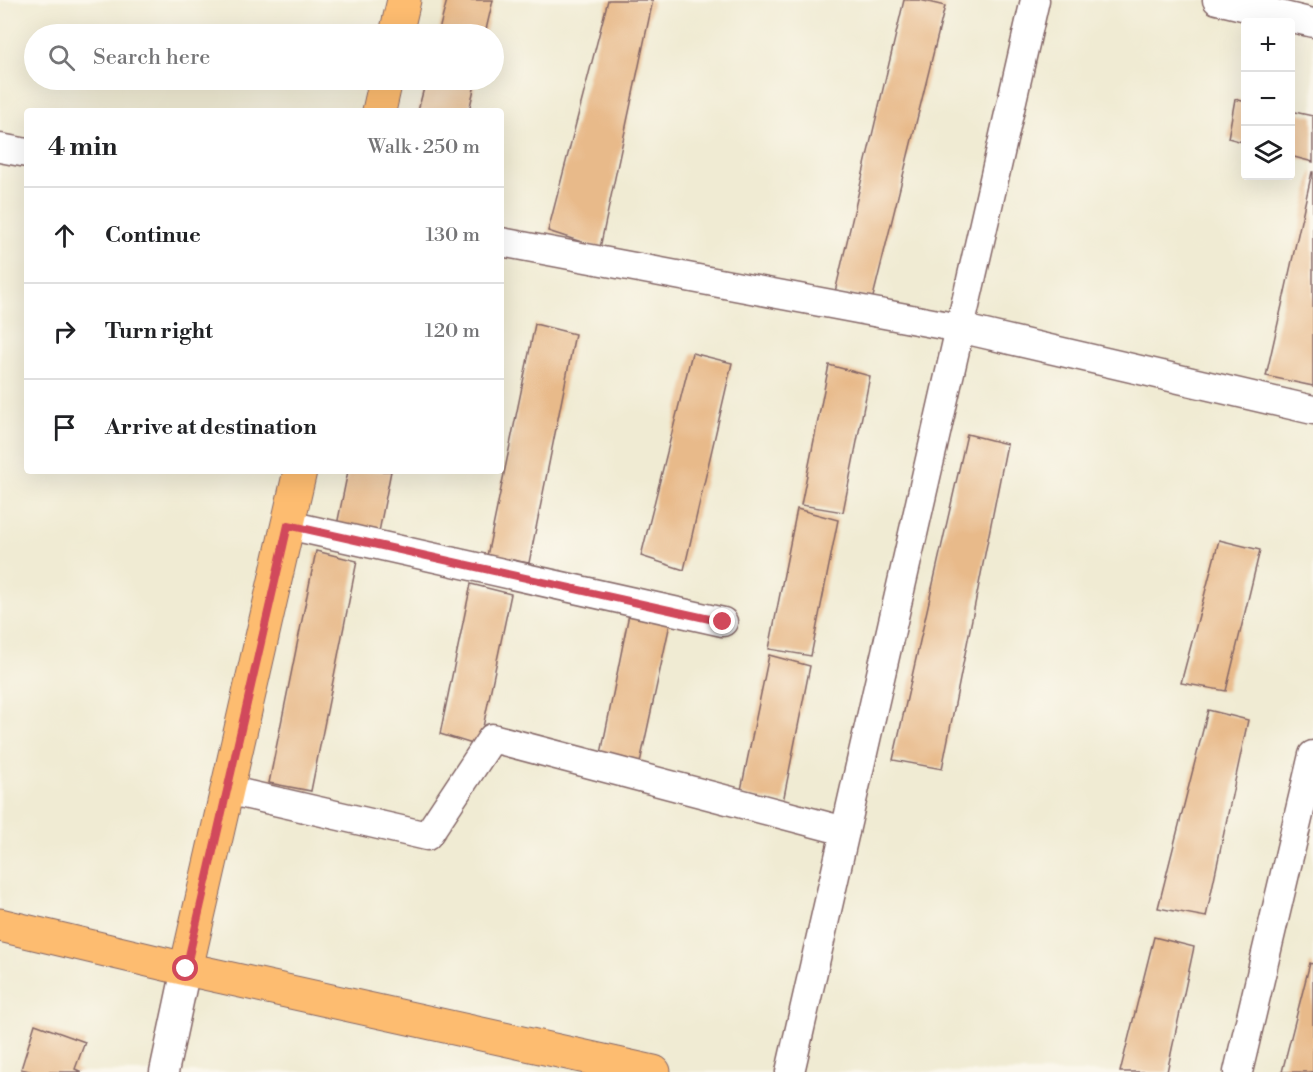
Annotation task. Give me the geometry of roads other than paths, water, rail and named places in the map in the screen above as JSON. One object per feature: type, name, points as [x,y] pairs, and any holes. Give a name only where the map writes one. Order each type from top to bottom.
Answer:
[{"type":"main road","points":[[398,24],[404,0]]},
{"type":"main road","points":[[380,108],[384,90]]},
{"type":"main road","points":[[186,969],[299,474]]},
{"type":"main road","points":[[0,925],[186,969],[654,1072]]},
{"type":"street","points":[[790,1072],[1035,0]]},
{"type":"street","points":[[1217,0],[1313,23]]},
{"type":"street","points":[[0,148],[24,152]]},
{"type":"street","points":[[504,243],[959,328],[1313,410]]},
{"type":"street","points":[[288,525],[723,622]]},
{"type":"street","points":[[227,790],[427,836],[492,738],[845,831]]},
{"type":"street","points":[[1238,1072],[1313,755]]},
{"type":"street","points":[[164,1072],[186,969]]}]
